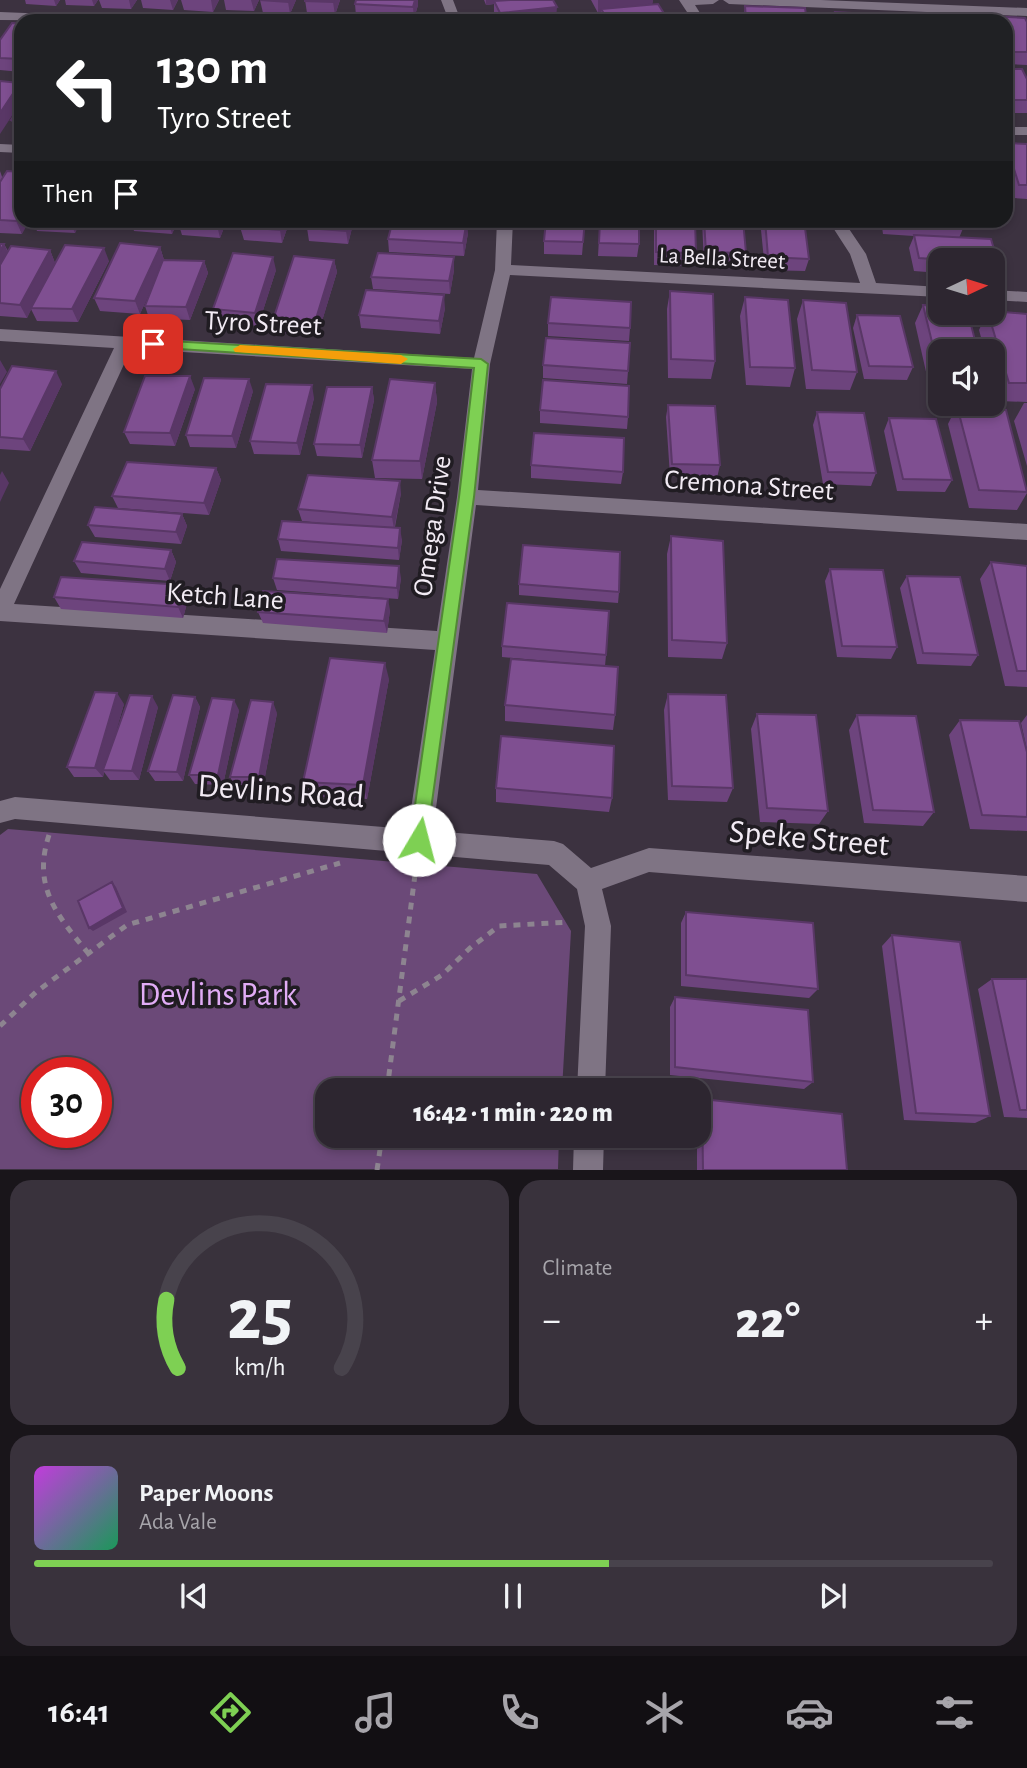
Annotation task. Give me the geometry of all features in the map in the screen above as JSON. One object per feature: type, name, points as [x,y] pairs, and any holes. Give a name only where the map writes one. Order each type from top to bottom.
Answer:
[{"type":"street","points":[[685,1],[713,0]]},
{"type":"street","points":[[729,0],[1027,12]]},
{"type":"street","name":"Omega Drive","points":[[419,840],[467,497],[481,364],[503,271],[505,228]]},
{"type":"street","points":[[840,228],[858,254],[870,289]]},
{"type":"street","name":"La Bella Street","points":[[503,271],[928,291]]},
{"type":"street","points":[[1005,296],[1027,297]]},
{"type":"street","name":"Tyro Street","points":[[0,335],[481,364]]},
{"type":"street","points":[[0,612],[125,342]]},
{"type":"street","name":"Cremona Street","points":[[467,497],[1027,532]]},
{"type":"street","name":"Ketch Lane","points":[[0,612],[445,641]]},
{"type":"street","name":"Devlins Road","points":[[0,812],[15,808],[554,853],[589,882]]},
{"type":"street","name":"Speke Street","points":[[589,882],[649,860],[1027,890]]},
{"type":"street","points":[[589,882],[598,926],[592,1078]]},
{"type":"street","points":[[588,1170],[589,1148]]},
{"type":"path","points":[[59,812],[40,854],[44,891],[88,953]]},
{"type":"path","points":[[389,1078],[419,840]]},
{"type":"path","points":[[0,1026],[36,992],[127,925],[353,859]]},
{"type":"path","points":[[399,1001],[442,975],[470,948],[499,926],[554,921],[598,926]]},
{"type":"path","points":[[377,1170],[380,1148]]},
{"type":"green space","name":"Devlins Park","points":[[8,829],[537,874],[571,931],[563,1078],[315,1078],[315,1148],[559,1148],[558,1169],[0,1169],[0,835]]},
{"type":"building","points":[[305,0],[334,0],[333,2]]},
{"type":"building","points":[[356,0],[415,0],[413,7],[355,4]]},
{"type":"building","points":[[553,0],[557,7],[500,13],[494,1]]},
{"type":"building","points":[[658,4],[664,14],[604,14],[601,9]]},
{"type":"building","points":[[745,6],[805,8],[806,14],[746,14]]},
{"type":"building","points":[[835,12],[869,14],[835,14]]},
{"type":"building","points":[[1013,17],[1025,18],[1027,22],[1027,52],[1013,52]]},
{"type":"building","points":[[14,23],[14,59],[0,58],[0,40]]},
{"type":"building","points":[[1013,69],[1022,69],[1027,79],[1027,100],[1013,100]]},
{"type":"building","points":[[0,81],[14,82],[14,92],[0,113]]},
{"type":"building","points":[[1013,143],[1027,144],[1027,185],[1019,185],[1013,166]]},
{"type":"building","points":[[7,171],[14,172],[14,221],[0,220],[0,182]]},
{"type":"building","points":[[307,228],[347,228],[346,231]]},
{"type":"building","points":[[391,228],[466,228],[463,243],[388,239]]},
{"type":"building","points":[[545,228],[584,228],[583,242],[544,241]]},
{"type":"building","points":[[600,228],[639,228],[639,244],[599,243]]},
{"type":"building","points":[[656,228],[695,228],[696,253],[656,252]]},
{"type":"building","points":[[704,228],[744,228],[746,253],[706,252]]},
{"type":"building","points":[[766,228],[805,228],[809,259],[768,257]]},
{"type":"building","points":[[914,235],[991,239],[994,248],[928,248],[928,259],[919,258]]},
{"type":"building","points":[[120,243],[160,247],[135,301],[94,298]]},
{"type":"building","points":[[65,245],[104,248],[72,309],[31,308]]},
{"type":"building","points":[[11,246],[50,250],[20,305],[0,303],[0,265]]},
{"type":"building","points":[[233,253],[273,257],[255,313],[213,309]]},
{"type":"building","points":[[378,253],[454,257],[449,281],[371,277]]},
{"type":"building","points":[[294,256],[334,260],[315,322],[273,320]]},
{"type":"building","points":[[163,260],[204,261],[186,307],[145,306]]},
{"type":"building","points":[[366,290],[444,295],[439,321],[359,315]]},
{"type":"building","points":[[670,291],[713,294],[715,361],[671,359]]},
{"type":"building","points":[[551,297],[631,302],[630,328],[548,323]]},
{"type":"building","points":[[745,297],[788,300],[795,368],[750,367]]},
{"type":"building","points":[[803,300],[846,303],[857,372],[812,370]]},
{"type":"building","points":[[923,305],[928,305],[928,326]]},
{"type":"building","points":[[1005,312],[1027,314],[1027,383],[1009,383],[1005,370],[1005,339],[996,339],[992,326],[1005,325]]},
{"type":"building","points":[[857,315],[900,316],[913,367],[869,366]]},
{"type":"building","points":[[928,326],[971,326],[975,339],[931,339]]},
{"type":"building","points":[[546,338],[630,343],[628,371],[543,365]]},
{"type":"building","points":[[12,366],[56,371],[23,439],[0,437],[0,389]]},
{"type":"building","points":[[145,376],[190,376],[170,433],[124,432]]},
{"type":"building","points":[[204,378],[249,379],[232,436],[186,435]]},
{"type":"building","points":[[390,379],[435,383],[420,461],[372,460]]},
{"type":"building","points":[[543,380],[629,386],[628,417],[540,410]]},
{"type":"building","points":[[266,384],[312,385],[297,443],[250,441]]},
{"type":"building","points":[[327,387],[372,387],[360,445],[314,444]]},
{"type":"building","points":[[668,405],[715,406],[720,465],[672,464]]},
{"type":"building","points":[[1006,410],[1027,492],[979,490],[960,416],[1005,416]]},
{"type":"building","points":[[817,412],[864,413],[876,473],[828,472]]},
{"type":"building","points":[[889,418],[936,419],[952,480],[903,479]]},
{"type":"building","points":[[534,433],[624,438],[623,472],[531,465]]},
{"type":"building","points":[[127,462],[216,468],[204,503],[112,496]]},
{"type":"building","points":[[308,475],[400,481],[392,517],[298,509]]},
{"type":"building","points":[[95,507],[182,514],[176,532],[88,525]]},
{"type":"building","points":[[282,521],[400,528],[398,548],[278,539]]},
{"type":"building","points":[[671,536],[723,541],[727,643],[672,640]]},
{"type":"building","points":[[82,542],[171,550],[165,569],[74,561]]},
{"type":"building","points":[[523,545],[620,552],[619,592],[519,584]]},
{"type":"building","points":[[277,559],[399,566],[397,588],[273,578]]},
{"type":"building","points":[[991,562],[1027,566],[1027,671],[1017,671]]},
{"type":"building","points":[[830,569],[883,570],[897,647],[842,646]]},
{"type":"building","points":[[907,576],[960,577],[978,655],[923,653]]},
{"type":"building","points":[[61,577],[183,585],[178,607],[54,597]]},
{"type":"building","points":[[263,591],[388,599],[384,621],[258,612]]},
{"type":"building","points":[[507,603],[609,611],[606,655],[502,646]]},
{"type":"building","points":[[330,658],[385,663],[363,785],[303,782]]},
{"type":"building","points":[[511,659],[618,667],[615,715],[505,705]]},
{"type":"building","points":[[95,692],[117,693],[95,768],[67,767]]},
{"type":"building","points":[[668,694],[726,695],[733,788],[672,786]]},
{"type":"building","points":[[130,695],[152,696],[132,771],[103,770]]},
{"type":"building","points":[[173,695],[195,697],[177,772],[148,771]]},
{"type":"building","points":[[212,698],[234,700],[218,775],[189,775]]},
{"type":"building","points":[[251,700],[273,702],[259,777],[230,777]]},
{"type":"building","points":[[757,714],[816,715],[828,811],[767,808]]},
{"type":"building","points":[[857,715],[916,716],[934,812],[873,810]]},
{"type":"building","points":[[960,720],[1019,721],[1027,752],[1027,817],[982,815]]},
{"type":"building","points":[[501,736],[614,746],[612,798],[496,788]]},
{"type":"building","points":[[112,882],[123,908],[89,928],[78,901]]},
{"type":"building","points":[[686,912],[813,923],[818,989],[686,975]]},
{"type":"building","points":[[892,935],[960,942],[990,1116],[916,1113]]},
{"type":"building","points":[[992,979],[1027,979],[1027,1110],[1020,1110]]},
{"type":"building","points":[[675,997],[808,1010],[813,1082],[675,1067]]},
{"type":"building","points":[[711,1100],[842,1114],[847,1170],[703,1170],[703,1148],[711,1148]]},
{"type":"slow traffic","points":[[240,349],[401,359]]},
{"type":"route","points":[[153,344],[481,364],[467,497],[419,840]]}]
